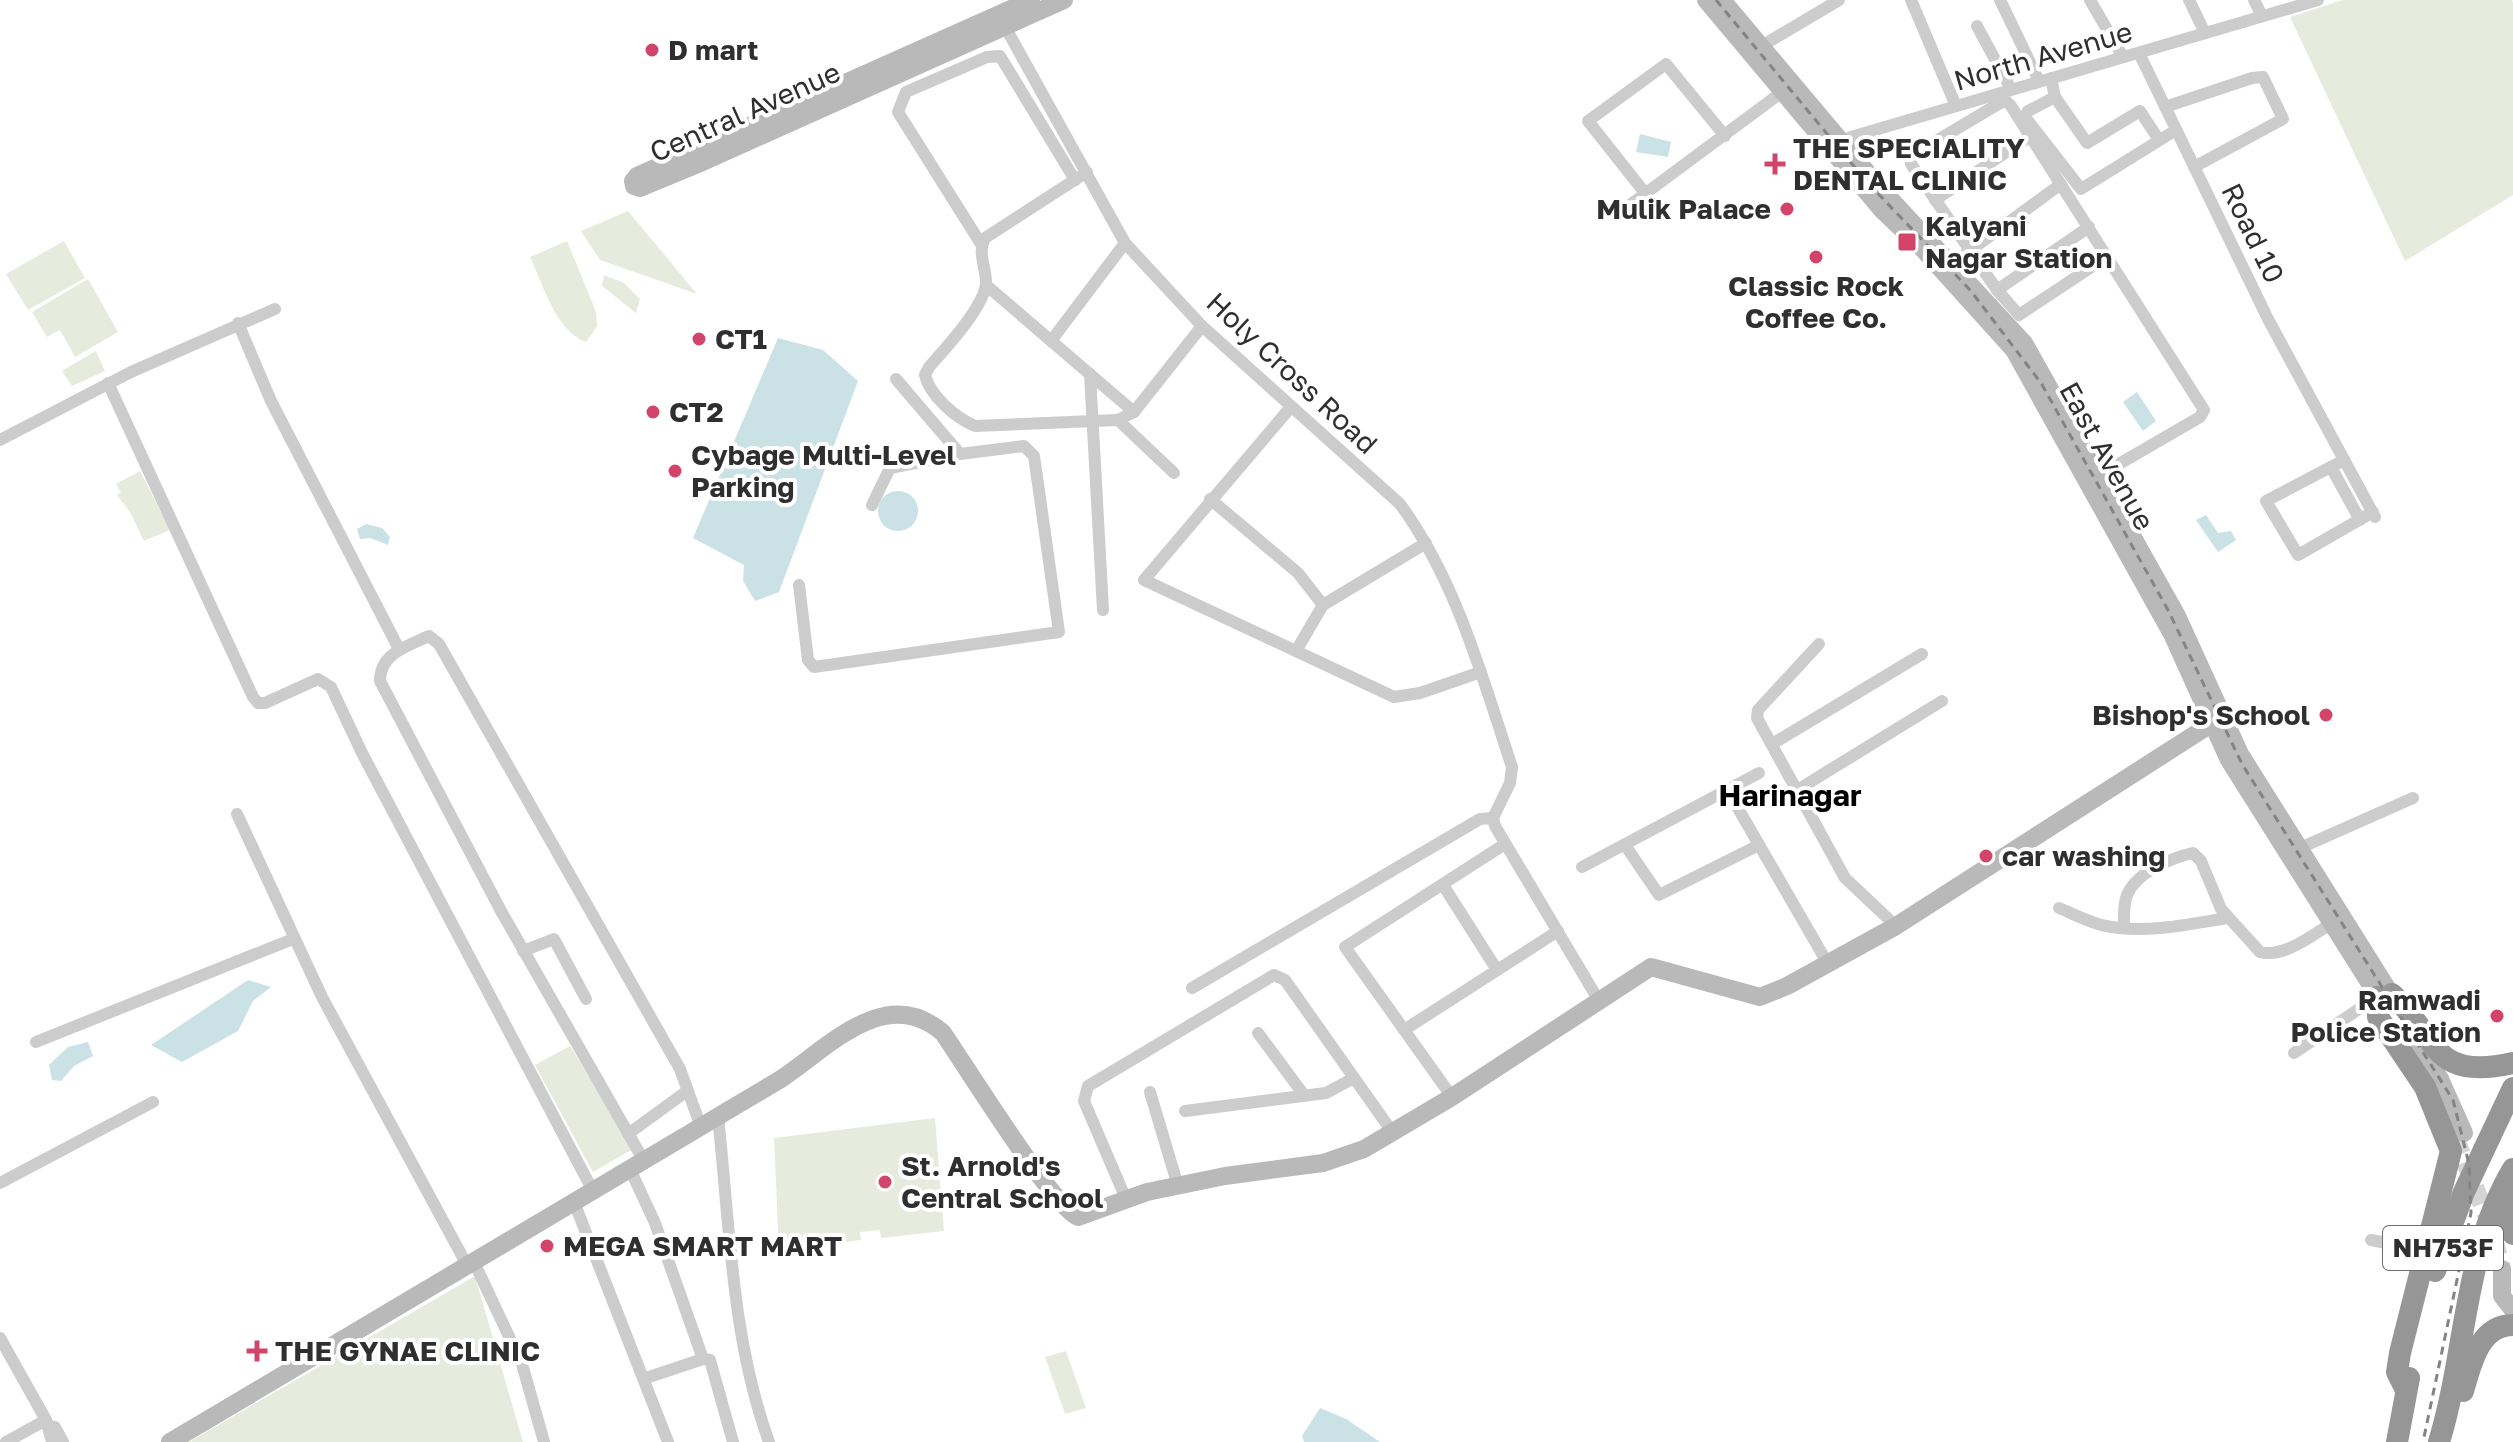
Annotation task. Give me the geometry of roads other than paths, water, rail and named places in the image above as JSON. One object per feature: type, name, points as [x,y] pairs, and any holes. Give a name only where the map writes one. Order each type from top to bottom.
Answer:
[{"type":"highway","points":[[2397,1442],[2406,1390],[2397,1372],[2398,1362],[2434,1253],[2451,1151],[2425,1087],[2378,1017],[2386,994],[2408,1009],[2426,1039],[2446,1061],[2465,1066],[2513,1063]]},
{"type":"highway","name":"NH753F","points":[[2434,1253],[2513,1088]]},
{"type":"highway","name":"NH753F","points":[[2441,1437],[2474,1264],[2490,1211],[2513,1169]]},
{"type":"highway","points":[[2509,1256],[2506,1208],[2513,1181]]},
{"type":"highway","points":[[2441,1437],[2458,1407],[2481,1342],[2495,1329],[2513,1325]]},
{"type":"street","name":"Central Avenue","points":[[1002,22],[1031,0]]},
{"type":"street","name":"Central Avenue","points":[[758,130],[637,176],[634,186],[640,188],[758,130],[1002,22],[1064,0]]},
{"type":"street","name":"East Avenue","points":[[1719,0],[1760,47],[1882,210],[1948,268],[2024,343],[2181,623],[2229,760],[2386,994],[2459,1135]]},
{"type":"street","name":"East Avenue","points":[[1719,0],[1782,92],[1837,148]]},
{"type":"street","points":[[1760,47],[1839,0]]},
{"type":"street","points":[[1911,0],[1956,106]]},
{"type":"street","points":[[2000,0],[2055,97],[2087,143],[2140,111],[2159,140]]},
{"type":"street","points":[[2090,0],[2123,57]]},
{"type":"street","points":[[2189,0],[2205,33]]},
{"type":"street","points":[[2254,0],[2262,16]]},
{"type":"street","name":"North Avenue","points":[[1837,148],[1851,137],[2318,0]]},
{"type":"street","name":"Holy Cross Road","points":[[1002,22],[1125,243],[1202,326],[1400,504],[1426,543],[1448,585],[1512,767],[1510,783],[1493,818]]},
{"type":"street","points":[[1977,26],[2011,89]]},
{"type":"street","name":"Road 10","points":[[2139,53],[2328,431],[2374,514],[2360,520]]},
{"type":"street","points":[[1075,180],[1000,56],[987,57],[906,92],[898,112],[981,244],[986,285],[978,304],[929,367],[925,375],[930,391],[965,422],[975,426],[1118,420],[1134,412],[1202,326]]},
{"type":"street","points":[[1645,193],[1588,121],[1666,64],[1725,136]]},
{"type":"street","points":[[2165,107],[2252,78],[2263,77],[2269,83],[2283,119],[2194,167]]},
{"type":"street","points":[[1615,216],[1782,92]]},
{"type":"street","points":[[2055,97],[2028,111],[2025,117],[2081,189],[2176,130]]},
{"type":"street","points":[[2100,475],[2200,417],[2204,410],[2108,256],[2005,100],[1915,152],[1911,164],[1997,290],[2019,315],[2108,256]]},
{"type":"street","points":[[1935,200],[2030,136]]},
{"type":"street","points":[[981,244],[985,238],[1087,172]]},
{"type":"street","points":[[1948,268],[2061,184]]},
{"type":"street","points":[[1997,290],[2089,227]]},
{"type":"street","points":[[1051,341],[1125,243]]},
{"type":"street","name":"East Avenue","points":[[1948,268],[2029,374],[2217,720],[2300,848],[2336,920]]},
{"type":"street","points":[[986,285],[1134,412]]},
{"type":"street","points":[[0,440],[108,383],[275,309]]},
{"type":"street","points":[[238,323],[271,401],[399,649]]},
{"type":"street","points":[[1090,374],[1090,422],[1103,610]]},
{"type":"street","points":[[896,379],[960,454]]},
{"type":"street","points":[[108,383],[253,697],[258,703],[265,703],[318,679],[331,687],[362,753],[593,1191]]},
{"type":"street","points":[[1290,408],[1144,580],[1394,697],[1420,693],[1481,672]]},
{"type":"street","points":[[1118,420],[1174,473]]},
{"type":"street","points":[[799,585],[808,660],[814,667],[1059,632],[1034,456],[1024,446],[960,454],[890,468],[872,505]]},
{"type":"street","points":[[2331,467],[2360,520],[2298,555],[2266,501],[2344,460]]},
{"type":"street","points":[[1210,499],[1298,573],[1323,605]]},
{"type":"street","points":[[1296,651],[1323,605],[1426,543]]},
{"type":"street","points":[[701,1127],[680,1069],[439,644],[429,636],[399,649],[385,661],[380,681],[523,951],[628,1134],[655,1223],[703,1359]]},
{"type":"street","points":[[1819,644],[1756,714],[1794,792],[1845,878],[1896,926]]},
{"type":"street","points":[[1772,744],[1922,654]]},
{"type":"street","points":[[1794,792],[1942,701]]},
{"type":"street","points":[[170,1442],[718,1117],[866,1021],[894,1012],[907,1014],[925,1020],[943,1033],[1037,1172],[1072,1214],[1086,1216],[1126,1199],[1178,1186],[1225,1176],[1323,1163],[1364,1149],[1452,1097],[1651,967],[1760,997],[1896,926],[2217,720]]},
{"type":"street","points":[[1582,867],[1759,773]]},
{"type":"street","points":[[1728,791],[1828,964]]},
{"type":"street","points":[[2300,848],[2413,798]]},
{"type":"street","points":[[237,814],[293,939],[357,1065],[470,1264],[522,1364],[544,1442]]},
{"type":"street","points":[[1192,988],[1480,819],[1493,818],[1505,844],[1599,1001]]},
{"type":"street","points":[[1452,1097],[1345,947],[1505,844]]},
{"type":"street","points":[[1625,845],[1659,895],[1759,845]]},
{"type":"street","points":[[2124,928],[2126,897],[2135,881],[2156,868],[2193,853],[2198,855],[2228,918],[2250,946],[2269,955],[2336,920]]},
{"type":"street","points":[[1443,885],[1497,970]]},
{"type":"street","points":[[2059,908],[2104,926],[2124,928],[2162,928],[2228,918]]},
{"type":"street","points":[[1404,1030],[1558,931]]},
{"type":"street","points":[[36,1042],[293,939]]},
{"type":"street","points":[[523,951],[554,939],[586,999]]},
{"type":"street","points":[[1126,1199],[1084,1101],[1088,1086],[1274,975],[1285,980],[1393,1133]]},
{"type":"street","points":[[2294,1053],[2386,994]]},
{"type":"street","points":[[1258,1033],[1304,1095]]},
{"type":"street","points":[[1185,1111],[1335,1090],[1354,1078]]},
{"type":"street","points":[[628,1134],[687,1091]]},
{"type":"street","points":[[1150,1092],[1178,1186]]},
{"type":"street","points":[[0,1183],[153,1102]]},
{"type":"street","points":[[718,1117],[727,1230],[743,1343],[769,1442]]},
{"type":"street","points":[[574,1202],[646,1378],[668,1442]]},
{"type":"street","points":[[2371,1240],[2434,1253]]},
{"type":"street","points":[[2509,1256],[2502,1296],[2513,1310]]},
{"type":"street","points":[[0,1338],[47,1423],[47,1434],[52,1442]]},
{"type":"street","points":[[646,1378],[703,1359],[710,1360],[733,1442]]},
{"type":"street","points":[[0,1439],[6,1442],[47,1423]]},
{"type":"street","points":[[47,1423],[55,1427],[63,1442]]},
{"type":"water","points":[[1640,134],[1671,142],[1668,157],[1636,152]]},
{"type":"water","points":[[778,338],[823,350],[858,381],[779,592],[755,601],[743,581],[744,565],[693,538]]},
{"type":"water","points":[[2137,392],[2156,421],[2143,431],[2123,402]]},
{"type":"water","points":[[898,491],[912,497],[918,511],[912,525],[898,531],[884,525],[878,511],[884,497]]},
{"type":"water","points":[[2206,515],[2218,533],[2231,531],[2236,540],[2218,552],[2196,520]]},
{"type":"water","points":[[366,524],[382,528],[390,537],[388,545],[370,538],[360,539],[357,529]]},
{"type":"water","points":[[248,980],[271,987],[253,1001],[238,1031],[182,1062],[151,1045]]},
{"type":"water","points":[[88,1042],[93,1056],[74,1066],[61,1081],[52,1080],[49,1065],[68,1047]]},
{"type":"water","points":[[1320,1408],[1346,1419],[1380,1442],[1304,1442],[1302,1436]]},
{"type":"tunnel","points":[[2455,1137],[2492,1230],[2502,1269]]},
{"type":"railway","points":[[1716,0],[1867,182],[1971,291],[2041,383],[2168,610],[2242,764],[2453,1100],[2469,1164],[2471,1213],[2423,1442]]},
{"type":"place","name":"D mart","points":[[652,50]]},
{"type":"place","name":"THE SPECIALITY DENTAL CLINIC","points":[[1775,164]]},
{"type":"place","name":"Mulik Palace","points":[[1787,209]]},
{"type":"place","name":"Kalyani Nagar Station","points":[[1907,242]]},
{"type":"place","name":"Classic Rock Coffee Co.","points":[[1816,257]]},
{"type":"place","name":"CT1","points":[[699,339]]},
{"type":"place","name":"CT2","points":[[653,412]]},
{"type":"place","name":"Cybage Multi-Level Parking","points":[[675,471]]},
{"type":"place","name":"Bishop's School","points":[[2326,715]]},
{"type":"place","name":"car washing","points":[[1986,856]]},
{"type":"place","name":"Ramwadi Police Station","points":[[2497,1016]]},
{"type":"place","name":"St. Arnold's Central School","points":[[885,1182]]},
{"type":"place","name":"MEGA SMART MART","points":[[547,1246]]},
{"type":"place","name":"THE GYNAE CLINIC","points":[[257,1351]]},
{"type":"district","name":"Harinagar","points":[[1790,796]]}]
